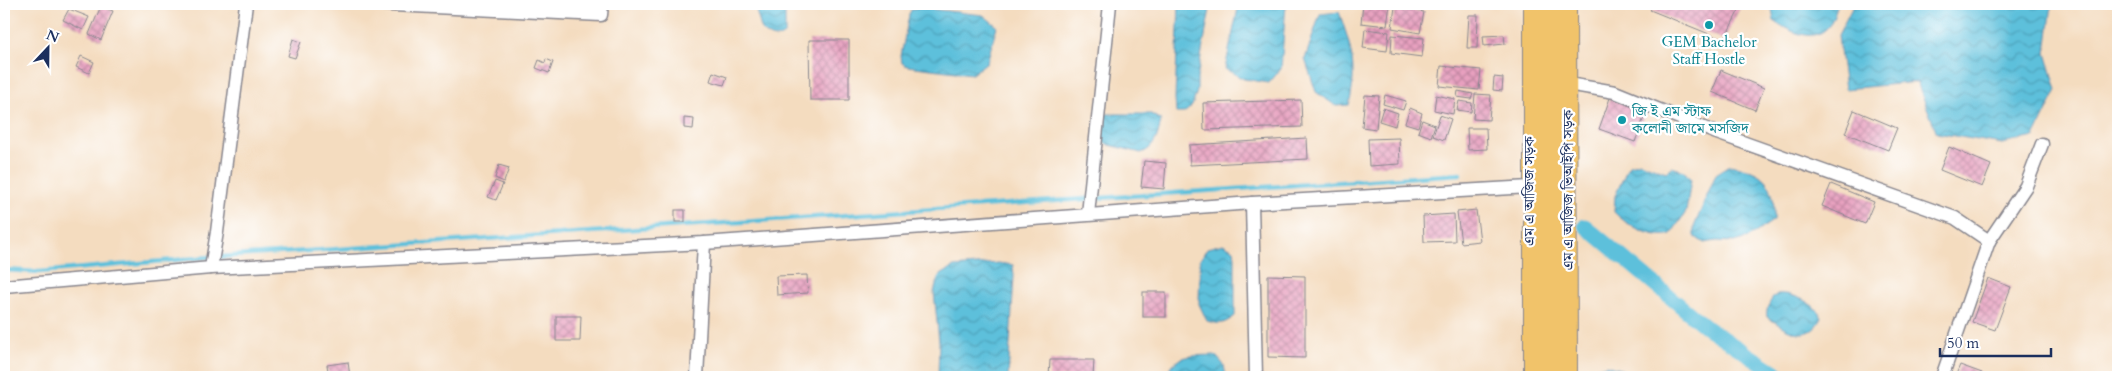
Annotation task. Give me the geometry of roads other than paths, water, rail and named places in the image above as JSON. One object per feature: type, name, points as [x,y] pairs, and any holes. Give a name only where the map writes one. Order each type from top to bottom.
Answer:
[{"type":"highway","points":[[1536,4],[1536,377]]},
{"type":"highway","points":[[1554,4],[1554,377]]},
{"type":"main road","name":"এম এ আজিজ সড়ক","points":[[1528,377],[1529,4]]},
{"type":"main road","name":"এম এ আজিজ ভিআইপি সড়ক","points":[[1566,4],[1568,84],[1567,377]]},
{"type":"street","points":[[211,268],[218,232],[246,4]]},
{"type":"street","points":[[372,4],[601,15],[602,4]]},
{"type":"street","points":[[1088,214],[1110,4]]},
{"type":"street","points":[[1568,84],[1615,92],[1714,132],[1955,218],[1990,241]]},
{"type":"street","points":[[1942,377],[1990,241],[2026,186],[2042,144]]},
{"type":"street","points":[[4,286],[211,268],[704,243],[1088,214],[1530,187]]},
{"type":"street","points":[[1252,203],[1256,377]]},
{"type":"street","points":[[697,377],[704,243]]},
{"type":"water","points":[[754,4],[783,4],[785,33],[773,38],[762,31]]},
{"type":"water","points":[[1179,4],[1211,4],[1197,78],[1197,91],[1192,106],[1184,113],[1176,113],[1175,98]]},
{"type":"water","points":[[1239,4],[1286,4],[1281,69],[1269,83],[1244,79],[1225,69]]},
{"type":"water","points":[[1771,4],[1838,4],[1832,21],[1826,29],[1820,33],[1806,35],[1792,31],[1774,21]]},
{"type":"water","points":[[1854,4],[2052,4],[2046,53],[2057,90],[2034,137],[2002,144],[1937,133],[1917,82],[1845,89],[1838,35]]},
{"type":"water","points":[[921,8],[983,15],[997,26],[987,62],[972,74],[907,66],[902,63],[901,56],[909,15],[911,10]]},
{"type":"water","points":[[1339,12],[1350,47],[1353,80],[1349,105],[1336,106],[1316,92],[1305,59],[1320,14]]},
{"type":"water","points":[[1104,114],[1151,114],[1161,120],[1156,140],[1150,148],[1141,153],[1102,143],[1096,139]]},
{"type":"water","points":[[1640,162],[1666,172],[1672,167],[1684,171],[1691,180],[1686,212],[1671,234],[1657,235],[1641,230],[1626,222],[1614,212],[1615,196],[1629,165]]},
{"type":"water","points":[[1730,165],[1752,171],[1766,181],[1773,196],[1774,220],[1749,237],[1735,242],[1717,241],[1704,243],[1694,236],[1694,227],[1716,174]]},
{"type":"water","points":[[1223,244],[1234,250],[1235,316],[1225,322],[1216,323],[1207,321],[1199,304],[1200,260],[1207,248]]},
{"type":"water","points":[[998,263],[1013,265],[1014,276],[1008,377],[938,377],[939,342],[934,292],[939,276],[954,267]]},
{"type":"water","points":[[1777,294],[1790,295],[1803,300],[1815,308],[1822,318],[1810,331],[1804,333],[1782,326],[1767,317],[1769,304]]},
{"type":"water","points":[[1215,355],[1224,365],[1226,377],[1170,377],[1169,371],[1172,365],[1182,358]]},
{"type":"water","points":[[1607,365],[1623,370],[1628,377],[1585,377],[1590,369]]},
{"type":"waterway","points":[[218,257],[1460,174]]},
{"type":"waterway","points":[[1585,226],[1707,328],[1783,377]]},
{"type":"waterway","points":[[4,270],[39,272],[209,257]]},
{"type":"place","name":"GEM Bachelor Staff Hostle","points":[[1709,25]]},
{"type":"place","name":"জি ই এম স্টাফ কলোনী জামে মসজিদ","points":[[1622,120]]}]
